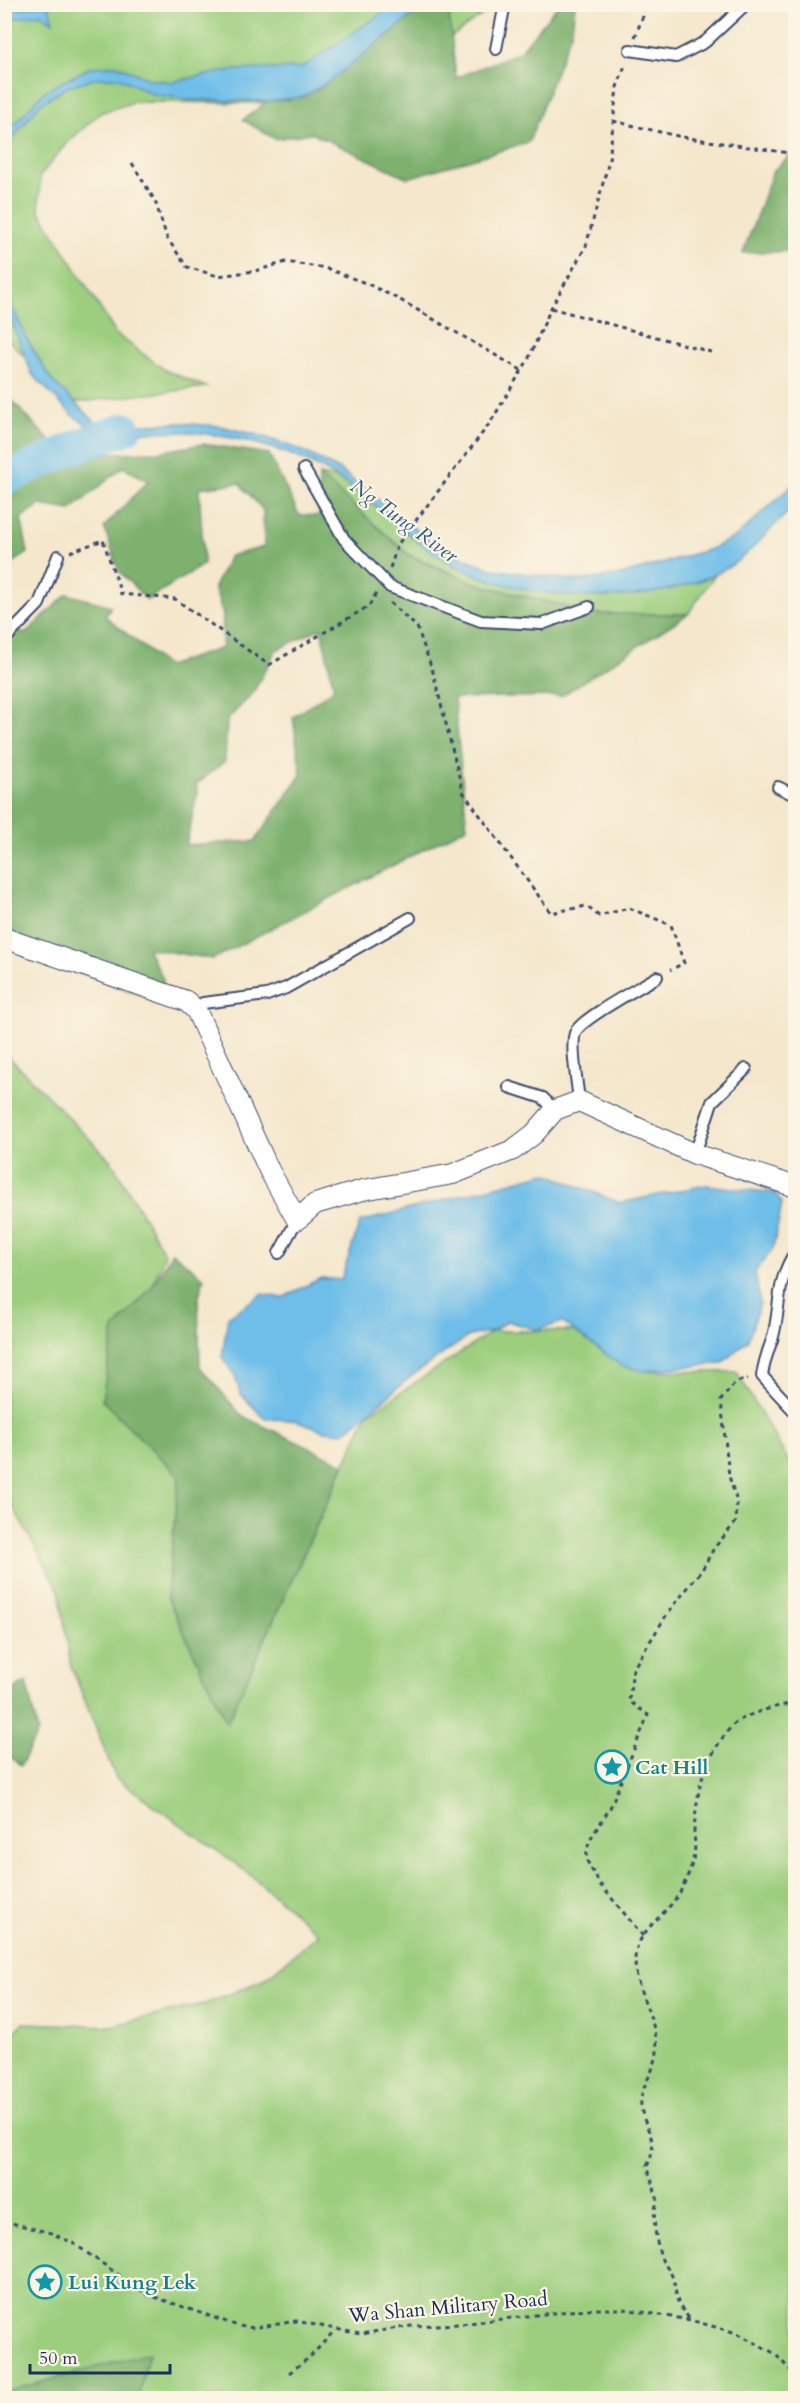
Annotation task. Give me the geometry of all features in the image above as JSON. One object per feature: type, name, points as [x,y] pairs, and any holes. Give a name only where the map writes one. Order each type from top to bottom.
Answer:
[{"type":"street","points":[[4,938],[186,1001],[196,1010],[269,1170],[297,1220],[315,1204],[363,1190],[453,1174],[513,1150],[534,1134],[555,1110],[579,1101],[695,1154],[795,1187]]},
{"type":"lane","points":[[496,50],[505,4]]},
{"type":"lane","points":[[630,50],[676,57],[705,42],[746,4]]},
{"type":"lane","points":[[304,469],[344,539],[383,582],[481,621],[542,624],[589,607]]},
{"type":"lane","points":[[4,640],[39,604],[58,556]]},
{"type":"lane","points":[[778,787],[795,796]]},
{"type":"lane","points":[[196,1010],[203,1004],[267,995],[286,988],[410,918]]},
{"type":"lane","points":[[579,1101],[573,1042],[576,1031],[657,976]]},
{"type":"lane","points":[[695,1154],[712,1102],[746,1069]]},
{"type":"lane","points":[[509,1087],[543,1098],[555,1110]]},
{"type":"lane","points":[[279,1253],[297,1220]]},
{"type":"lane","points":[[795,1251],[785,1268],[777,1297],[772,1340],[764,1356],[762,1376],[795,1413]]},
{"type":"path","points":[[383,582],[398,544],[443,489],[490,423],[521,370],[551,308],[586,246],[609,161],[617,87],[643,16],[644,4]]},
{"type":"path","points":[[613,121],[682,137],[795,154]]},
{"type":"path","points":[[132,163],[154,201],[167,238],[187,267],[218,276],[255,271],[286,262],[324,268],[369,284],[402,301],[521,370]]},
{"type":"path","points":[[551,308],[711,352]]},
{"type":"path","points":[[58,556],[103,540],[121,594],[175,599],[269,665],[369,606],[377,592],[417,627],[433,672],[463,792],[551,913],[586,906],[599,916],[629,908],[671,925],[684,963],[657,976]]},
{"type":"path","points":[[643,1936],[599,1883],[586,1859],[589,1841],[610,1808],[648,1715],[629,1701],[633,1669],[667,1614],[702,1570],[714,1548],[736,1522],[737,1502],[729,1476],[721,1400],[736,1382],[762,1376]]},
{"type":"path","points":[[690,2320],[675,2302],[672,2275],[662,2260],[654,2224],[654,2207],[658,2201],[647,2166],[653,2155],[652,2136],[641,2106],[645,2087],[654,2069],[657,2051],[655,2035],[636,1972],[638,1941],[682,1890],[694,1853],[694,1831],[700,1785],[717,1748],[734,1724],[778,1705],[795,1703]]},
{"type":"path","name":"Wa Shan Military Road","points":[[4,2221],[51,2233],[74,2243],[146,2294],[238,2326],[254,2328],[296,2321],[360,2334],[411,2326],[460,2324],[606,2308],[690,2320],[726,2328],[759,2343],[774,2353],[795,2376]]},
{"type":"path","points":[[288,2373],[310,2357],[335,2330]]},
{"type":"green space","points":[[4,5],[496,5],[433,50],[290,103],[134,102],[100,113],[64,146],[40,176],[39,210],[116,334],[165,370],[206,387],[72,403],[5,337]]},
{"type":"green space","points":[[425,5],[448,5],[456,78],[520,52],[558,5],[575,5],[572,30],[529,142],[408,178],[312,133],[275,139],[243,120],[268,101],[288,100],[319,89]]},
{"type":"green space","points":[[795,150],[793,251],[743,253],[773,171]]},
{"type":"green space","points":[[4,392],[61,453],[5,479],[4,479]]},
{"type":"green space","points":[[203,444],[269,454],[299,515],[319,516],[319,475],[411,557],[479,585],[595,614],[688,614],[561,696],[454,698],[467,827],[213,959],[147,948],[164,981],[150,998],[5,945],[5,623],[25,634],[67,594],[111,606],[105,616],[167,666],[222,648],[223,615],[214,587],[230,556],[264,547],[263,510],[239,483],[199,488],[204,564],[147,600],[119,571],[104,527],[148,481],[123,467],[71,510],[40,505],[21,518],[28,553],[14,562],[5,556],[4,503],[28,481],[65,463],[106,453],[158,452]],"holes":[[[321,628],[334,689],[293,717],[301,775],[255,841],[186,845],[198,791],[196,785],[225,761],[227,720],[253,693],[276,650]]]},
{"type":"green space","points":[[319,475],[337,478],[356,490],[418,542],[523,589],[583,596],[637,594],[674,587],[716,573],[688,614],[595,614],[474,583],[408,554]]},
{"type":"green space","points":[[4,1052],[112,1162],[165,1254],[152,1287],[114,1329],[102,1400],[179,1476],[167,1597],[227,1723],[367,1415],[493,1331],[574,1331],[644,1371],[737,1372],[795,1472],[795,2398],[133,2398],[139,2395],[5,2398],[5,2044],[23,2023],[111,2026],[208,2003],[263,1980],[319,1934],[248,1873],[116,1778],[71,1666],[59,1590],[5,1493]]},
{"type":"green space","points":[[172,1252],[204,1278],[198,1300],[200,1367],[242,1416],[344,1464],[227,1723],[167,1597],[179,1476],[102,1400],[114,1329],[152,1287]]},
{"type":"green space","points":[[26,1682],[38,1732],[21,1765],[5,1753],[5,1695]]},
{"type":"green space","points":[[149,2353],[139,2395],[133,2398],[5,2398],[5,2392]]},
{"type":"water","points":[[42,5],[49,7],[53,22],[41,14],[5,20],[5,11]]},
{"type":"water","points":[[394,5],[425,5],[330,81],[303,97],[268,101],[190,100],[152,94],[120,78],[98,78],[71,85],[41,103],[5,147],[5,138],[9,130],[45,91],[91,67],[117,65],[149,79],[171,82],[231,70],[301,68]]},
{"type":"water","name":"Ng Tung River","points":[[4,286],[24,334],[52,381],[105,431],[119,425],[177,423],[220,426],[262,436],[303,451],[341,471],[428,539],[456,555],[492,569],[578,581],[621,575],[711,549],[737,536],[795,483],[795,506],[749,552],[732,565],[701,580],[666,590],[629,596],[590,597],[550,594],[513,586],[478,575],[447,561],[423,545],[357,491],[334,476],[310,463],[257,443],[202,433],[174,432],[140,433],[89,445],[82,444],[86,439],[99,433],[72,415],[32,374],[5,304]]},
{"type":"water","points":[[546,1173],[620,1203],[706,1185],[775,1193],[782,1203],[773,1249],[755,1272],[760,1304],[748,1340],[722,1363],[644,1371],[622,1366],[562,1322],[538,1330],[507,1321],[493,1331],[469,1336],[414,1374],[344,1433],[325,1431],[294,1420],[265,1419],[240,1393],[235,1376],[222,1357],[228,1317],[262,1294],[282,1298],[321,1278],[341,1280],[360,1222]]},
{"type":"waterway","name":"Ng Tung River","points":[[4,479],[82,444],[125,429]]},
{"type":"place","name":"Cat Hill","points":[[612,1767]]},
{"type":"place","name":"Lui Kung Lek","points":[[45,2282]]}]
